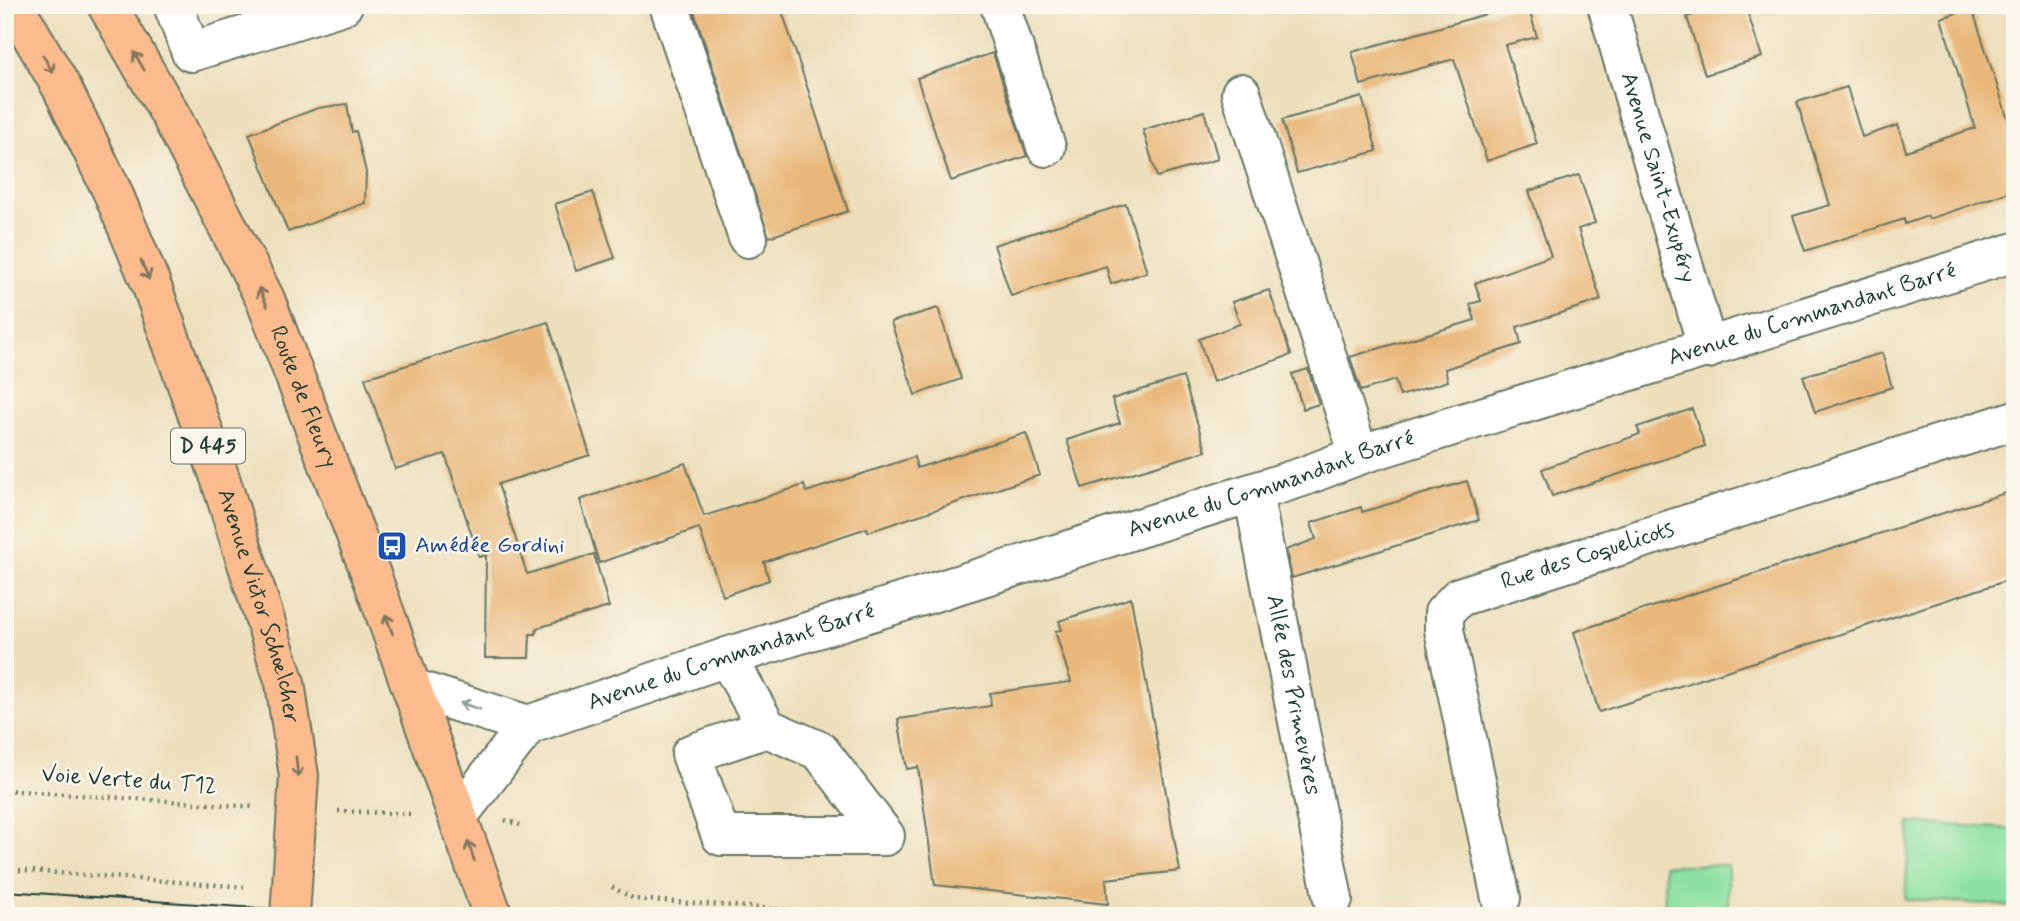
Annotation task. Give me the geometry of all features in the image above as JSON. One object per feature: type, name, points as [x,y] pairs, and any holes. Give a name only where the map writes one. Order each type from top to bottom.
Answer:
[{"type":"main road","name":"Avenue Victor Schœlcher","points":[[14,5],[62,88],[113,193],[151,284],[219,475],[285,683],[299,776],[290,916]]},
{"type":"main road","name":"Route de Fleury","points":[[107,5],[171,116],[265,299],[412,688]]},
{"type":"main road","points":[[412,688],[493,916]]},
{"type":"street","points":[[173,5],[191,52],[343,5]]},
{"type":"street","points":[[670,5],[748,237]]},
{"type":"street","points":[[1000,5],[1046,147]]},
{"type":"street","name":"Avenue Saint-Exupéry","points":[[1607,5],[1708,349]]},
{"type":"street","points":[[1241,93],[1359,455]]},
{"type":"street","name":"Avenue du Commandant Barré","points":[[528,724],[727,657],[1253,493],[1359,455],[2015,252]]},
{"type":"street","name":"Rue des Coquelicots","points":[[1501,898],[1444,630],[1444,613],[1459,597],[2015,420]]},
{"type":"street","name":"Allée des Primevères","points":[[1253,493],[1333,899]]},
{"type":"street","points":[[727,657],[767,728],[820,751],[885,836],[721,836],[691,754],[767,728]]},
{"type":"street","points":[[412,688],[528,724],[458,816]]},
{"type":"path","name":"Voie Verte du T12","points":[[5,790],[249,807],[458,816]]},
{"type":"path","points":[[5,869],[244,887]]},
{"type":"path","points":[[612,887],[634,899],[876,916]]},
{"type":"green space","points":[[1910,823],[2015,829],[2015,906],[1905,899]]},
{"type":"green space","points":[[1664,865],[1728,865],[1728,909],[1665,909]]},
{"type":"building","points":[[692,5],[780,5],[848,211],[769,237]]},
{"type":"building","points":[[1518,5],[1528,5],[1537,37],[1505,45],[1537,144],[1487,161],[1454,59],[1361,85],[1352,52]]},
{"type":"building","points":[[1722,5],[1745,5],[1762,57],[1705,75],[1687,17]]},
{"type":"building","points":[[1972,8],[2015,141],[2015,190],[1929,219],[1928,216],[1905,224],[1904,219],[1805,251],[1793,216],[1830,205],[1797,102],[1847,87],[1862,137],[1898,125],[1906,151],[1975,128],[1941,18]]},
{"type":"building","points":[[993,53],[1027,156],[951,181],[917,78]]},
{"type":"building","points":[[1362,97],[1377,151],[1297,173],[1282,120]]},
{"type":"building","points":[[347,104],[352,132],[356,131],[366,172],[365,203],[288,232],[249,134],[318,108]]},
{"type":"building","points":[[1204,111],[1218,159],[1157,177],[1143,130]]},
{"type":"building","points":[[1579,175],[1595,223],[1578,229],[1601,300],[1517,327],[1521,344],[1445,369],[1448,381],[1400,396],[1395,380],[1361,391],[1350,357],[1475,320],[1470,304],[1481,301],[1475,283],[1551,256],[1529,191]]},
{"type":"building","points":[[593,192],[615,258],[576,271],[555,204]]},
{"type":"building","points":[[1126,204],[1147,272],[1111,284],[1106,266],[1011,296],[994,245]]},
{"type":"building","points":[[1269,290],[1291,355],[1213,382],[1199,339],[1240,324],[1232,302]]},
{"type":"building","points":[[938,308],[961,379],[915,395],[891,322]]},
{"type":"building","points":[[548,322],[590,455],[498,484],[527,574],[594,554],[609,607],[537,628],[536,634],[530,634],[529,658],[485,658],[486,555],[479,557],[445,454],[395,469],[365,378]]},
{"type":"building","points":[[1882,353],[1892,387],[1815,412],[1803,376]]},
{"type":"building","points":[[1308,369],[1319,404],[1303,409],[1292,374]]},
{"type":"building","points":[[1183,377],[1206,451],[1082,488],[1067,440],[1120,423],[1112,399]]},
{"type":"building","points":[[1692,409],[1705,446],[1552,496],[1542,469],[1640,434],[1637,427]]},
{"type":"building","points":[[1026,433],[1040,475],[868,532],[867,528],[764,562],[769,580],[723,596],[699,528],[599,563],[580,500],[685,463],[704,516],[804,485],[806,492],[914,457],[917,468]]},
{"type":"building","points":[[1467,481],[1479,520],[1292,578],[1286,550],[1316,539],[1311,523],[1361,507],[1362,512]]},
{"type":"building","points":[[2015,490],[2015,578],[1599,712],[1574,632]]},
{"type":"building","points":[[1131,598],[1180,871],[1106,879],[1108,904],[935,885],[918,767],[907,769],[898,719],[991,706],[990,693],[1071,682],[1055,631],[1062,630],[1059,621]]},
{"type":"tram line","points":[[5,891],[375,916]]},
{"type":"tram line","points":[[5,909],[109,916]]},
{"type":"place","name":"Amédée Gordini","points":[[392,546]]}]
